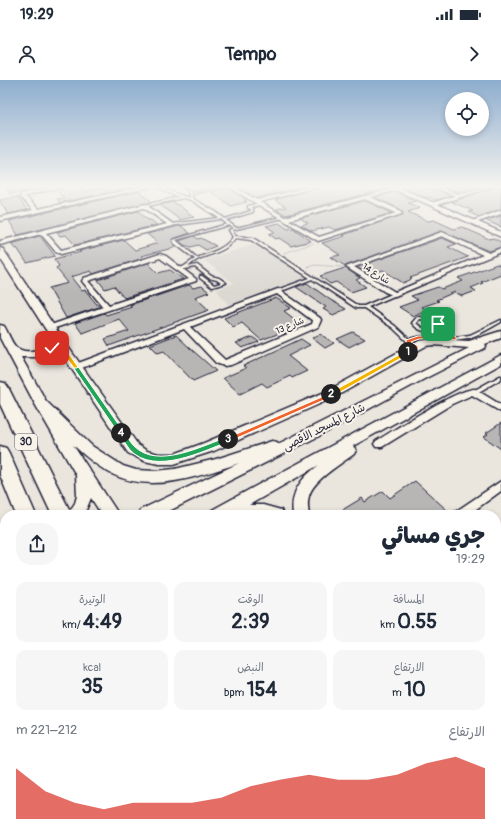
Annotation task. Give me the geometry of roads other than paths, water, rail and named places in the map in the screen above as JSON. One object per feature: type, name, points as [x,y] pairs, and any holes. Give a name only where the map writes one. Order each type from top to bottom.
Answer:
[{"type":"highway","name":"30","points":[[0,387],[59,510]]},
{"type":"highway","name":"30","points":[[0,453],[24,510]]},
{"type":"main road","points":[[473,222],[501,235]]},
{"type":"main road","points":[[0,251],[60,345],[133,449],[144,456],[159,459],[174,459],[209,447],[296,411],[329,395],[412,344],[432,341],[456,345],[476,343],[501,335]]},
{"type":"main road","points":[[0,328],[41,404],[108,510]]},
{"type":"main road","name":"شارع المسجد الاقصى","points":[[156,510],[316,432],[422,375],[501,335]]},
{"type":"main road","points":[[412,344],[428,345],[444,350],[445,357],[422,375]]},
{"type":"main road","points":[[12,349],[18,353],[32,355],[60,345]]},
{"type":"main road","points":[[227,510],[501,360]]},
{"type":"main road","points":[[41,404],[70,433],[100,459],[120,471],[143,477],[165,477],[187,473],[316,432]]},
{"type":"main road","points":[[300,510],[298,501],[306,484],[343,455],[366,434]]},
{"type":"main road","points":[[79,510],[84,498],[84,474]]},
{"type":"street","points":[[0,243],[81,222]]},
{"type":"street","points":[[167,222],[171,225]]},
{"type":"street","points":[[290,222],[318,239],[372,222]]},
{"type":"street","points":[[42,232],[58,251],[61,252],[171,225]]},
{"type":"street","name":"شارع 14","points":[[488,255],[446,235],[439,234],[348,267],[387,291],[395,294],[501,250]]},
{"type":"street","points":[[107,308],[85,281],[86,279],[160,256],[164,257],[198,279]]},
{"type":"street","points":[[49,327],[198,279]]},
{"type":"street","points":[[76,367],[278,291]]},
{"type":"street","name":"شارع 13","points":[[185,326],[219,361],[224,363],[231,362],[315,326],[317,320],[278,291]]},
{"type":"street","points":[[378,444],[449,402],[475,392],[501,409]]},
{"type":"street","points":[[436,396],[449,402]]},
{"type":"street","points":[[466,510],[501,485]]},
{"type":"lane","points":[[171,225],[195,222]]},
{"type":"lane","points":[[263,222],[235,228],[230,231],[234,237],[252,239],[357,307],[365,307],[395,294]]},
{"type":"lane","points":[[197,259],[174,242],[174,240],[229,224],[235,228]]},
{"type":"lane","points":[[183,269],[189,262],[226,247],[234,237]]},
{"type":"lane","points":[[183,269],[196,266],[207,275],[224,283],[214,286],[198,279]]},
{"type":"lane","points":[[198,279],[207,275]]},
{"type":"lane","points":[[278,291],[312,278]]},
{"type":"lane","points":[[365,307],[394,327],[412,344],[418,337],[468,337],[501,321]]},
{"type":"lane","points":[[438,328],[430,331],[423,330],[415,325],[414,321],[418,318],[428,318],[436,322],[438,328],[454,338]]},
{"type":"lane","points":[[475,392],[501,377]]}]
